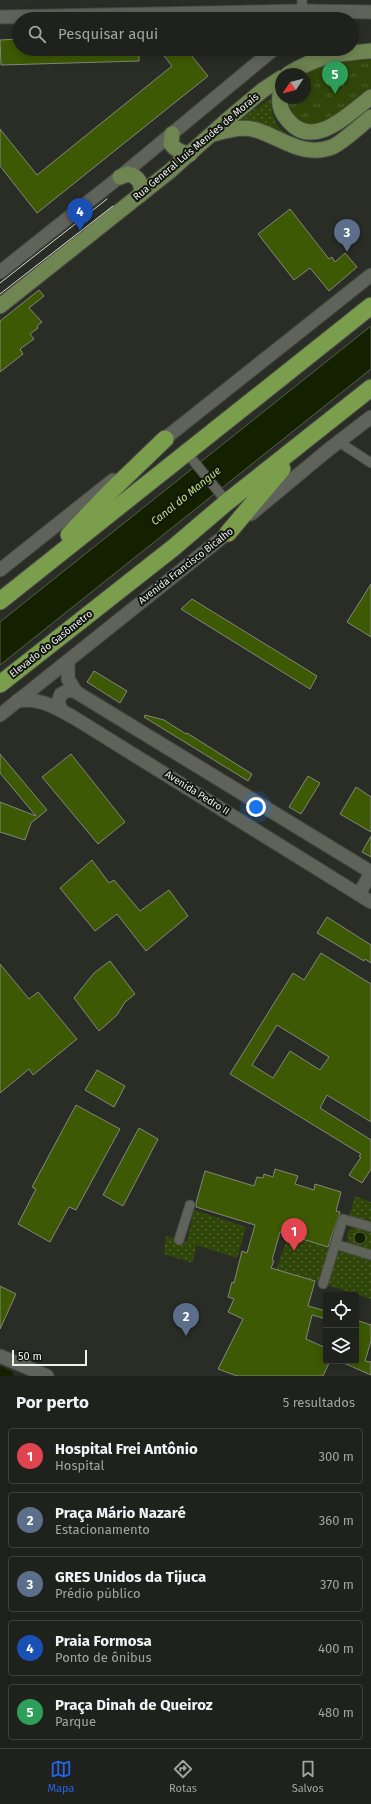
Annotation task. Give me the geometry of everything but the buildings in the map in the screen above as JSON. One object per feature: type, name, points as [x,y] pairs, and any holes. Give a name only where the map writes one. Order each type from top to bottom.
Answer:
[{"type":"highway","points":[[0,601],[43,567],[191,458],[371,306]]},
{"type":"highway","points":[[223,497],[312,435],[371,388]]},
{"type":"highway","points":[[228,533],[257,497],[312,435]]},
{"type":"highway","points":[[43,567],[67,538],[110,492],[165,439]]},
{"type":"highway","name":"Elevado do Gasômetro","points":[[0,684],[173,548],[223,497]]},
{"type":"main road","points":[[288,12],[302,6],[335,12],[371,12]]},
{"type":"main road","points":[[0,17],[12,17]]},
{"type":"main road","name":"Rua General Luís Mendes de Morais","points":[[359,52],[371,51]]},
{"type":"main road","points":[[0,272],[120,177],[266,56]]},
{"type":"main road","name":"Rua General Luís Mendes de Morais","points":[[298,68],[328,56]]},
{"type":"main road","name":"Rua General Luís Mendes de Morais","points":[[0,306],[140,195],[190,154],[210,134],[263,90],[275,82]]},
{"type":"main road","points":[[280,104],[284,114],[294,126],[310,132],[320,132],[333,126],[371,97]]},
{"type":"main road","points":[[210,134],[231,129],[255,130],[295,147],[319,150],[333,146],[371,117]]},
{"type":"main road","points":[[172,134],[171,144],[174,149],[182,153],[190,154]]},
{"type":"main road","points":[[120,177],[128,174],[138,178],[142,190],[140,195]]},
{"type":"main road","points":[[0,570],[371,275]]},
{"type":"main road","name":"Avenida Francisco Bicalho","points":[[0,715],[371,417]]},
{"type":"main road","points":[[68,661],[68,679],[76,692]]},
{"type":"main road","points":[[62,711],[58,702],[61,694],[69,690],[76,692],[371,872],[358,894]]},
{"type":"main road","name":"Avenida Pedro II","points":[[17,701],[38,701],[62,711],[371,902]]},
{"type":"main road","points":[[0,1356],[47,1376]]},
{"type":"street","points":[[338,442],[371,463]]},
{"type":"street","points":[[191,458],[223,497]]},
{"type":"street","points":[[179,1240],[190,1205]]},
{"type":"street","points":[[323,1284],[343,1220],[371,1228]]},
{"type":"street","points":[[335,1244],[371,1255]]},
{"type":"green space","points":[[371,60],[371,89],[331,122],[307,127],[290,113],[288,104],[311,104],[311,70],[329,62]]},
{"type":"green space","points":[[271,98],[272,113],[278,127],[292,139],[311,144],[333,138],[371,108],[371,112],[329,144],[317,147],[301,145],[257,127],[236,122]]},
{"type":"green space","points":[[355,1196],[371,1202],[371,1224],[349,1217]]},
{"type":"green space","points":[[194,1210],[246,1227],[237,1258],[196,1245],[193,1263],[164,1254],[166,1236],[187,1242]]},
{"type":"green space","points":[[357,1226],[371,1230],[371,1253],[348,1244],[347,1234],[351,1229]]},
{"type":"green space","points":[[289,1235],[330,1247],[318,1282],[276,1270]]},
{"type":"green space","points":[[339,1248],[371,1258],[371,1299],[359,1295],[359,1292],[349,1292],[327,1285]]},
{"type":"water","name":"Canal do Mangue","points":[[371,326],[371,369],[0,665],[0,622]]},
{"type":"water","points":[[358,1232],[362,1232],[366,1238],[362,1244],[358,1244],[354,1240],[354,1236]]},
{"type":"waterway","points":[[0,1372],[8,1376]]},
{"type":"tram line","points":[[0,283],[107,199]]},
{"type":"tram line","points":[[0,294],[113,206]]},
{"type":"place","name":"Praça Dinah de Queiroz","points":[[335,94]]},
{"type":"place","name":"Praia Formosa","points":[[80,231]]},
{"type":"place","name":"GRES Unidos da Tijuca","points":[[347,252]]},
{"type":"place","name":"Hospital Frei Antônio","points":[[294,1251]]},
{"type":"place","name":"Praça Mário Nazaré","points":[[186,1336]]}]
